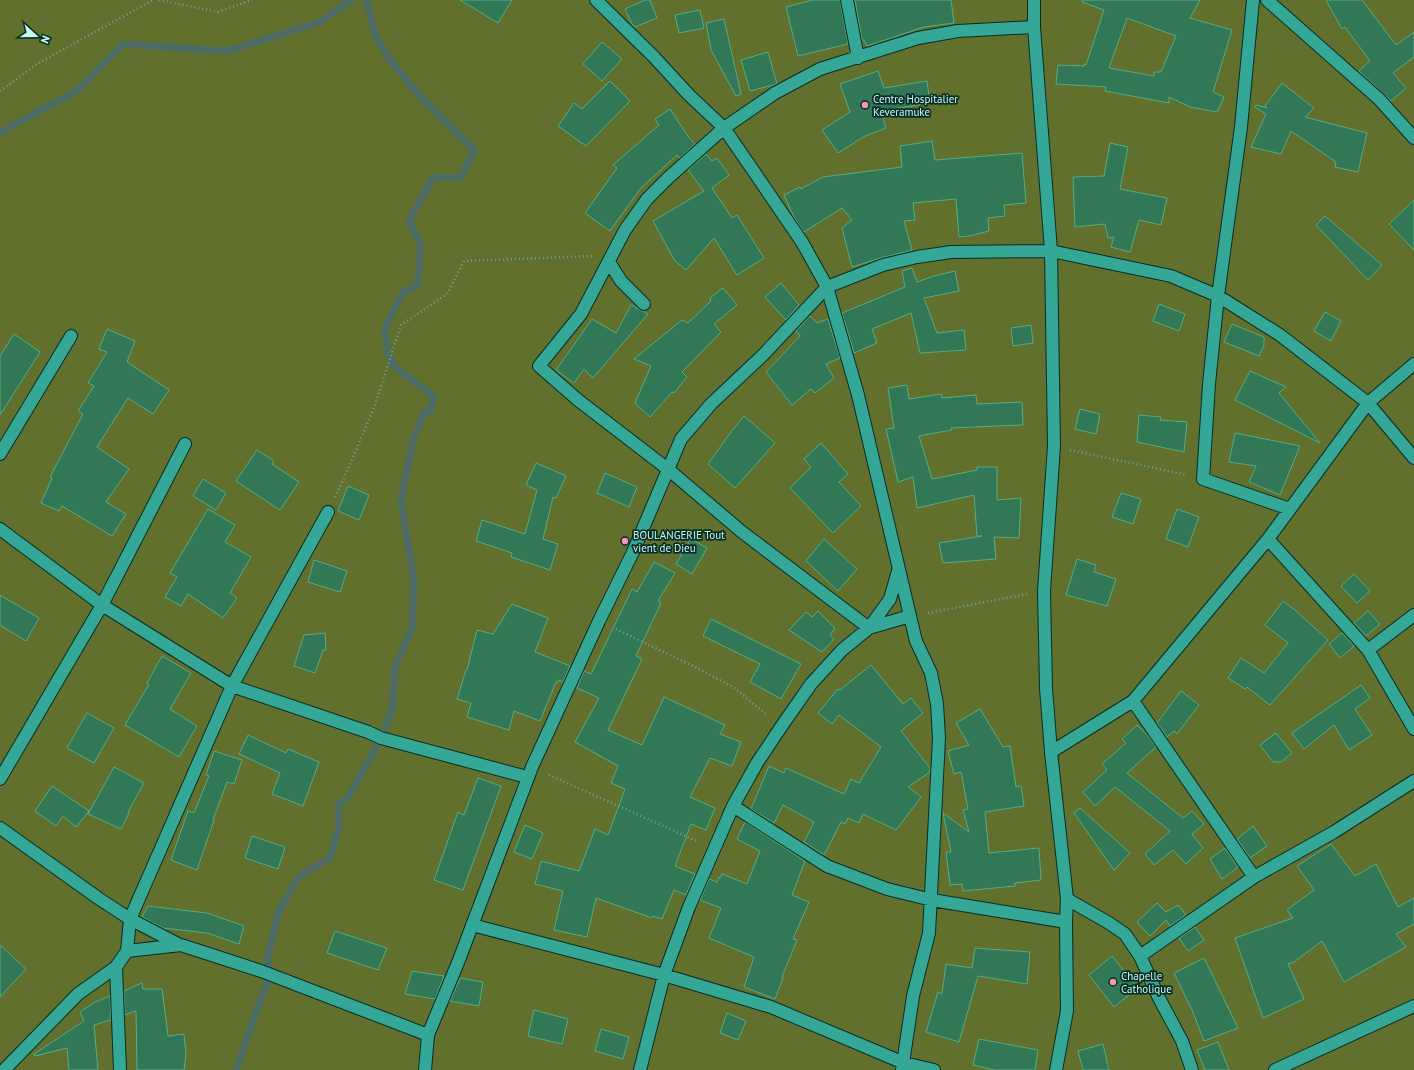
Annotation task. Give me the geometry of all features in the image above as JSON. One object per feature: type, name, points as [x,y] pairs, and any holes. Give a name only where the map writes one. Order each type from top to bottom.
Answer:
[{"type":"street","points":[[596,0],[654,58],[688,95],[724,128],[802,242],[827,286],[858,395],[880,483],[898,571],[916,641],[931,674],[937,704],[939,738],[932,900],[929,933],[913,996],[903,1066]]},
{"type":"street","points":[[847,0],[858,58]]},
{"type":"street","points":[[1034,0],[1034,27],[1051,251],[1054,446],[1044,591],[1046,688],[1051,752],[1067,899],[1067,1011],[1056,1070]]},
{"type":"street","points":[[1252,0],[1241,127],[1218,296],[1209,384],[1203,479],[1290,509]]},
{"type":"street","points":[[1268,0],[1379,99],[1414,138]]},
{"type":"street","points":[[868,628],[742,532],[668,470],[578,400],[539,366],[582,314],[626,230],[646,199],[724,128],[775,93],[820,70],[924,37],[958,31],[1034,27]]},
{"type":"street","points":[[425,1070],[428,1035],[472,925],[530,772],[599,621],[633,552],[681,439],[711,404],[764,354],[827,286],[883,265],[917,257],[951,252],[1051,251],[1171,276],[1218,296],[1280,336],[1368,403],[1414,458]]},
{"type":"street","points":[[611,259],[621,281],[644,304]]},
{"type":"street","points":[[0,454],[72,336]]},
{"type":"street","points":[[1051,752],[1134,701],[1268,539],[1368,403],[1414,364]]},
{"type":"street","points":[[0,779],[102,605],[185,444]]},
{"type":"street","points":[[4,1070],[78,994],[116,967],[127,951],[130,919],[232,686],[328,512]]},
{"type":"street","points":[[0,528],[102,605],[232,686],[368,732],[381,738],[530,772]]},
{"type":"street","points":[[1268,539],[1368,650],[1414,729]]},
{"type":"street","points":[[640,1070],[647,1037],[664,975],[689,907],[733,806],[757,763],[780,727],[811,684],[842,650],[868,628],[890,599],[898,571]]},
{"type":"street","points":[[1368,650],[1414,615]]},
{"type":"street","points":[[868,628],[910,616]]},
{"type":"street","points":[[1134,701],[1254,877]]},
{"type":"street","points":[[1140,956],[1254,877],[1334,832],[1414,781]]},
{"type":"street","points":[[733,806],[827,866],[886,889],[932,900],[1066,922]]},
{"type":"street","points":[[0,828],[130,919],[180,945],[292,982],[428,1035]]},
{"type":"street","points":[[1067,899],[1125,934],[1140,956],[1159,998],[1182,1041],[1192,1070]]},
{"type":"street","points":[[472,925],[664,975],[771,1007],[903,1066],[934,1070]]},
{"type":"street","points":[[127,951],[180,945]]},
{"type":"street","points":[[116,967],[120,1070]]},
{"type":"street","points":[[1275,1070],[1414,1006]]},
{"type":"path","points":[[0,91],[37,64],[153,0]]},
{"type":"path","points":[[159,0],[218,12],[252,0]]},
{"type":"path","points":[[328,512],[375,405],[401,325],[447,294],[464,261],[611,259]]},
{"type":"path","points":[[1054,446],[1203,479]]},
{"type":"path","points":[[910,616],[1044,591]]},
{"type":"path","points":[[599,621],[695,667],[732,687],[780,727]]},
{"type":"path","points":[[530,772],[714,849]]},
{"type":"green space","points":[[0,0],[1414,0],[1414,1070],[0,1070]]},
{"type":"building","points":[[460,0],[512,0],[498,23]]},
{"type":"building","points":[[645,0],[650,0],[657,18],[635,27],[625,9]]},
{"type":"building","points":[[813,0],[840,0],[848,44],[798,56],[786,7]]},
{"type":"building","points":[[855,0],[951,0],[954,23],[924,27],[867,46],[864,40],[862,40]]},
{"type":"building","points":[[1083,0],[1200,0],[1190,18],[1232,30],[1213,92],[1224,97],[1217,112],[1190,107],[1169,97],[1169,103],[1105,91],[1106,87],[1056,84],[1058,65],[1086,65],[1104,10],[1082,2]],"holes":[[[1127,18],[1176,36],[1161,72],[1154,72],[1154,76],[1109,68]]]},
{"type":"building","points":[[1326,0],[1362,0],[1396,45],[1414,32],[1414,57],[1393,73],[1406,88],[1391,101],[1359,71],[1370,61],[1345,27],[1342,29]]},
{"type":"building","points":[[700,10],[704,28],[679,33],[675,15]]},
{"type":"building","points":[[724,19],[741,94],[736,96],[711,50],[706,23]]},
{"type":"building","points":[[602,42],[622,59],[602,81],[583,64]]},
{"type":"building","points":[[768,52],[777,84],[750,91],[741,60]]},
{"type":"building","points":[[878,71],[884,88],[927,81],[930,103],[881,111],[886,128],[865,136],[838,153],[822,130],[850,112],[840,84]]},
{"type":"building","points":[[610,81],[630,101],[586,146],[558,126],[574,103],[582,109]]},
{"type":"building","points":[[1282,83],[1314,108],[1305,117],[1367,133],[1358,172],[1335,167],[1336,162],[1291,131],[1281,154],[1251,147],[1266,114],[1255,107],[1256,105],[1267,108],[1265,106]]},
{"type":"building","points":[[670,109],[689,138],[695,144],[679,158],[677,155],[641,188],[610,231],[585,213],[617,168],[613,165],[659,125],[655,119]]},
{"type":"building","points":[[932,141],[935,160],[1022,153],[1026,203],[1004,205],[1005,216],[988,218],[989,231],[959,237],[956,199],[913,203],[915,220],[904,221],[912,250],[852,267],[842,228],[852,220],[842,208],[804,232],[795,219],[784,195],[800,187],[801,189],[823,177],[902,167],[900,146]]},
{"type":"building","points":[[1110,143],[1128,147],[1120,189],[1167,198],[1161,225],[1139,220],[1130,252],[1111,247],[1114,237],[1108,238],[1105,224],[1075,227],[1073,177],[1104,176]]},
{"type":"building","points":[[706,154],[712,161],[717,158],[729,175],[712,188],[732,218],[737,215],[764,258],[737,275],[714,238],[686,270],[675,261],[653,221],[704,191],[688,170]]},
{"type":"building","points":[[1414,200],[1414,250],[1389,224]]},
{"type":"building","points":[[1325,216],[1382,265],[1368,280],[1316,225]]},
{"type":"building","points":[[912,268],[917,282],[955,271],[959,291],[924,298],[937,333],[964,330],[966,350],[920,353],[911,313],[872,329],[877,343],[854,353],[842,313],[905,287],[902,271]]},
{"type":"building","points":[[781,283],[799,305],[786,320],[765,297]]},
{"type":"building","points":[[723,288],[737,305],[714,324],[721,332],[682,372],[687,377],[674,393],[672,392],[650,417],[635,403],[651,366],[634,359],[682,320],[688,323],[711,301],[710,298]]},
{"type":"building","points":[[1159,304],[1185,314],[1179,331],[1153,321]]},
{"type":"building","points":[[631,305],[648,314],[593,378],[584,369],[574,383],[556,370],[592,319],[616,333]]},
{"type":"building","points":[[1325,312],[1341,321],[1331,341],[1314,331]]},
{"type":"building","points":[[810,316],[817,323],[828,319],[840,358],[826,364],[834,378],[815,393],[811,389],[792,405],[766,372],[800,336],[796,331]]},
{"type":"building","points":[[1232,324],[1264,337],[1264,345],[1259,356],[1224,342]]},
{"type":"building","points":[[1031,325],[1033,343],[1013,346],[1011,328]]},
{"type":"building","points":[[107,329],[135,341],[127,362],[169,390],[153,414],[128,398],[97,447],[129,469],[106,502],[126,514],[112,536],[62,506],[59,511],[41,503],[52,478],[50,477],[83,414],[78,411],[94,386],[88,383],[107,352],[99,349]]},
{"type":"building","points":[[14,334],[40,352],[0,415],[0,356]]},
{"type":"building","points":[[1250,371],[1286,387],[1279,393],[1320,443],[1235,400]]},
{"type":"building","points":[[907,385],[909,399],[941,394],[942,398],[976,395],[977,404],[1022,402],[1023,425],[951,428],[952,430],[919,436],[932,479],[977,470],[977,467],[997,467],[997,500],[1021,498],[1019,538],[994,537],[996,559],[943,563],[939,543],[982,536],[977,536],[974,495],[917,508],[913,477],[898,482],[886,429],[894,428],[888,388]]},
{"type":"building","points":[[1080,409],[1100,414],[1096,434],[1075,429]]},
{"type":"building","points":[[1139,415],[1161,417],[1160,420],[1187,422],[1184,452],[1137,442]]},
{"type":"building","points":[[744,416],[775,443],[735,488],[708,464]]},
{"type":"building","points":[[1235,433],[1300,446],[1280,495],[1249,482],[1256,466],[1229,462]]},
{"type":"building","points":[[821,443],[848,474],[839,482],[861,506],[833,533],[790,488],[811,467],[804,459]]},
{"type":"building","points":[[257,450],[274,461],[272,464],[299,482],[280,510],[236,481]]},
{"type":"building","points":[[536,463],[566,476],[556,498],[553,497],[543,539],[558,544],[550,570],[511,557],[512,553],[476,541],[482,520],[525,534],[537,490],[526,485]]},
{"type":"building","points":[[605,473],[637,487],[629,507],[597,493]]},
{"type":"building","points":[[203,479],[226,493],[216,510],[193,496]]},
{"type":"building","points":[[348,486],[369,495],[359,520],[338,511]]},
{"type":"building","points":[[1121,493],[1141,499],[1133,524],[1112,517]]},
{"type":"building","points":[[208,509],[235,525],[225,542],[251,557],[230,593],[237,598],[223,618],[188,594],[181,606],[165,597],[177,577],[170,573]]},
{"type":"building","points":[[1177,509],[1199,517],[1188,547],[1166,539]]},
{"type":"building","points":[[691,539],[707,548],[692,574],[676,564]]},
{"type":"building","points":[[824,539],[857,569],[838,591],[806,561]]},
{"type":"building","points":[[1077,559],[1096,565],[1094,572],[1116,579],[1107,606],[1066,595]]},
{"type":"building","points":[[314,560],[347,571],[340,592],[308,582]]},
{"type":"building","points":[[654,562],[675,573],[658,601],[661,603],[636,656],[642,659],[608,730],[642,745],[664,697],[725,725],[720,734],[741,742],[732,766],[710,758],[690,797],[715,808],[706,830],[691,824],[675,866],[695,874],[686,895],[674,890],[662,919],[653,916],[652,918],[596,898],[587,937],[554,930],[563,891],[535,884],[541,861],[579,871],[595,829],[608,835],[625,789],[611,783],[618,766],[575,742],[599,698],[577,688],[584,671],[591,674],[632,589],[637,592]]},
{"type":"building","points":[[1354,574],[1370,591],[1357,603],[1341,586]]},
{"type":"building","points":[[0,595],[39,618],[26,641],[0,625]]},
{"type":"building","points":[[1283,601],[1328,640],[1270,705],[1247,687],[1245,689],[1228,678],[1241,658],[1264,673],[1288,643],[1265,625]]},
{"type":"building","points":[[512,604],[548,618],[535,652],[570,666],[563,682],[559,680],[556,682],[540,721],[514,711],[509,730],[467,717],[471,703],[457,699],[467,670],[477,630],[493,634]]},
{"type":"building","points":[[818,611],[835,628],[830,635],[834,639],[822,652],[789,630],[806,612],[812,617]]},
{"type":"building","points":[[1368,611],[1380,624],[1366,636],[1354,623]]},
{"type":"building","points":[[711,619],[801,664],[781,699],[750,682],[760,664],[703,636]]},
{"type":"building","points":[[325,633],[326,650],[323,650],[315,673],[294,666],[304,635]]},
{"type":"building","points":[[1342,633],[1354,646],[1340,658],[1329,644]]},
{"type":"building","points":[[162,656],[191,673],[170,709],[197,726],[179,757],[125,725],[149,684],[147,683]]},
{"type":"building","points":[[871,665],[903,704],[911,698],[923,713],[901,731],[930,768],[930,772],[908,787],[921,797],[896,830],[863,814],[859,823],[848,818],[845,824],[841,822],[824,855],[804,842],[814,822],[783,805],[774,823],[751,809],[769,766],[784,773],[786,768],[844,794],[851,779],[859,783],[881,747],[839,715],[832,724],[818,713],[838,689],[840,690]]},
{"type":"building","points":[[1361,685],[1370,698],[1355,709],[1372,735],[1349,750],[1334,725],[1304,749],[1292,733]]},
{"type":"building","points":[[1181,691],[1199,705],[1177,734],[1174,731],[1167,737],[1157,723]]},
{"type":"building","points":[[980,709],[1003,747],[1010,746],[1016,787],[1021,786],[1024,806],[985,812],[989,853],[1039,848],[1041,880],[1015,883],[1015,886],[963,891],[962,884],[950,885],[946,852],[951,852],[943,813],[969,832],[963,810],[968,809],[961,772],[954,774],[948,751],[969,745],[956,723]]},
{"type":"building","points":[[87,713],[114,728],[94,763],[67,748]]},
{"type":"building","points":[[1137,725],[1156,747],[1127,773],[1183,818],[1192,811],[1204,824],[1192,834],[1203,848],[1186,864],[1173,850],[1154,865],[1145,854],[1170,831],[1115,787],[1095,806],[1083,792],[1107,770],[1102,764],[1126,743],[1122,739]]},
{"type":"building","points":[[1276,733],[1292,753],[1281,762],[1273,762],[1260,745]]},
{"type":"building","points":[[248,735],[286,753],[288,749],[319,762],[303,806],[272,794],[280,773],[239,754]]},
{"type":"building","points":[[214,751],[242,760],[234,784],[227,782],[197,870],[171,860],[188,811],[194,813],[209,776],[206,775]]},
{"type":"building","points":[[114,767],[144,783],[128,812],[129,813],[121,829],[88,814]]},
{"type":"building","points":[[478,778],[501,786],[463,890],[434,880],[458,812],[464,815]]},
{"type":"building","points":[[52,786],[89,811],[76,827],[63,816],[56,826],[35,811]]},
{"type":"building","points":[[1080,808],[1130,853],[1114,870],[1074,813]]},
{"type":"building","points":[[745,822],[805,861],[792,895],[809,902],[793,939],[797,940],[775,999],[744,987],[754,957],[709,938],[721,908],[700,900],[709,879],[717,882],[722,874],[747,884],[760,851],[737,839]]},
{"type":"building","points":[[525,825],[543,833],[532,859],[514,852]]},
{"type":"building","points":[[1253,826],[1267,846],[1250,858],[1237,839]]},
{"type":"building","points":[[252,836],[285,847],[278,869],[245,858]]},
{"type":"building","points":[[1331,844],[1355,876],[1376,864],[1398,907],[1414,898],[1414,924],[1396,934],[1406,947],[1344,982],[1322,941],[1294,962],[1288,964],[1304,999],[1263,1018],[1235,938],[1293,918],[1287,910],[1314,890],[1297,866]]},
{"type":"building","points":[[1225,848],[1238,867],[1222,879],[1210,859]]},
{"type":"building","points":[[1157,903],[1166,912],[1178,905],[1186,915],[1170,926],[1166,920],[1150,936],[1137,922]]},
{"type":"building","points":[[148,906],[207,913],[244,926],[239,944],[207,933],[163,928],[142,917]]},
{"type":"building","points":[[1195,927],[1204,940],[1188,951],[1179,938]]},
{"type":"building","points":[[335,931],[387,948],[378,970],[327,953]]},
{"type":"building","points":[[0,945],[26,969],[0,997]]},
{"type":"building","points":[[975,948],[1030,952],[1027,984],[978,976],[959,1042],[926,1032],[938,992],[942,994],[946,964],[972,968]]},
{"type":"building","name":"Chapelle Catholique","points":[[1112,956],[1138,988],[1114,1007],[1089,975]]},
{"type":"building","points":[[1204,958],[1238,1028],[1204,1041],[1192,1010],[1174,973]]},
{"type":"building","points":[[412,971],[444,976],[435,999],[405,994]]},
{"type":"building","points":[[460,978],[483,982],[479,1006],[450,1001]]},
{"type":"building","points":[[142,983],[143,989],[162,989],[168,1036],[184,1034],[186,1054],[184,1070],[137,1070],[136,1011],[125,1015],[124,991]]},
{"type":"building","points":[[110,996],[111,1020],[94,1025],[98,1070],[69,1070],[67,1048],[35,1056],[34,1054],[84,1021],[80,1012],[95,1002]]},
{"type":"building","points":[[534,1010],[568,1019],[562,1044],[528,1036]]},
{"type":"building","points":[[727,1013],[746,1021],[738,1040],[720,1033]]},
{"type":"building","points":[[601,1029],[629,1037],[623,1059],[595,1051]]},
{"type":"building","points":[[979,1039],[1038,1050],[1035,1070],[995,1070],[973,1065]]},
{"type":"building","points":[[1218,1042],[1229,1070],[1205,1070],[1197,1050]]},
{"type":"building","points":[[1103,1044],[1109,1070],[1083,1070],[1078,1051]]},
{"type":"waterway","points":[[0,133],[77,91],[123,44],[227,51],[320,22],[351,0]]},
{"type":"waterway","points":[[236,1070],[269,978],[268,955],[279,911],[298,877],[330,858],[339,826],[338,805],[349,796],[381,738],[392,710],[395,667],[412,628],[414,581],[401,500],[413,440],[424,412],[431,411],[433,396],[393,365],[387,351],[385,328],[403,292],[417,286],[421,246],[409,220],[433,178],[461,177],[474,150],[418,94],[391,61],[376,37],[366,0]]},
{"type":"place","name":"Centre Hospitalier Keveramuke","points":[[865,105]]},
{"type":"place","name":"BOULANGERIE Tout vient de Dieu","points":[[625,541]]},
{"type":"place","name":"Chapelle Catholique","points":[[1113,982]]}]
